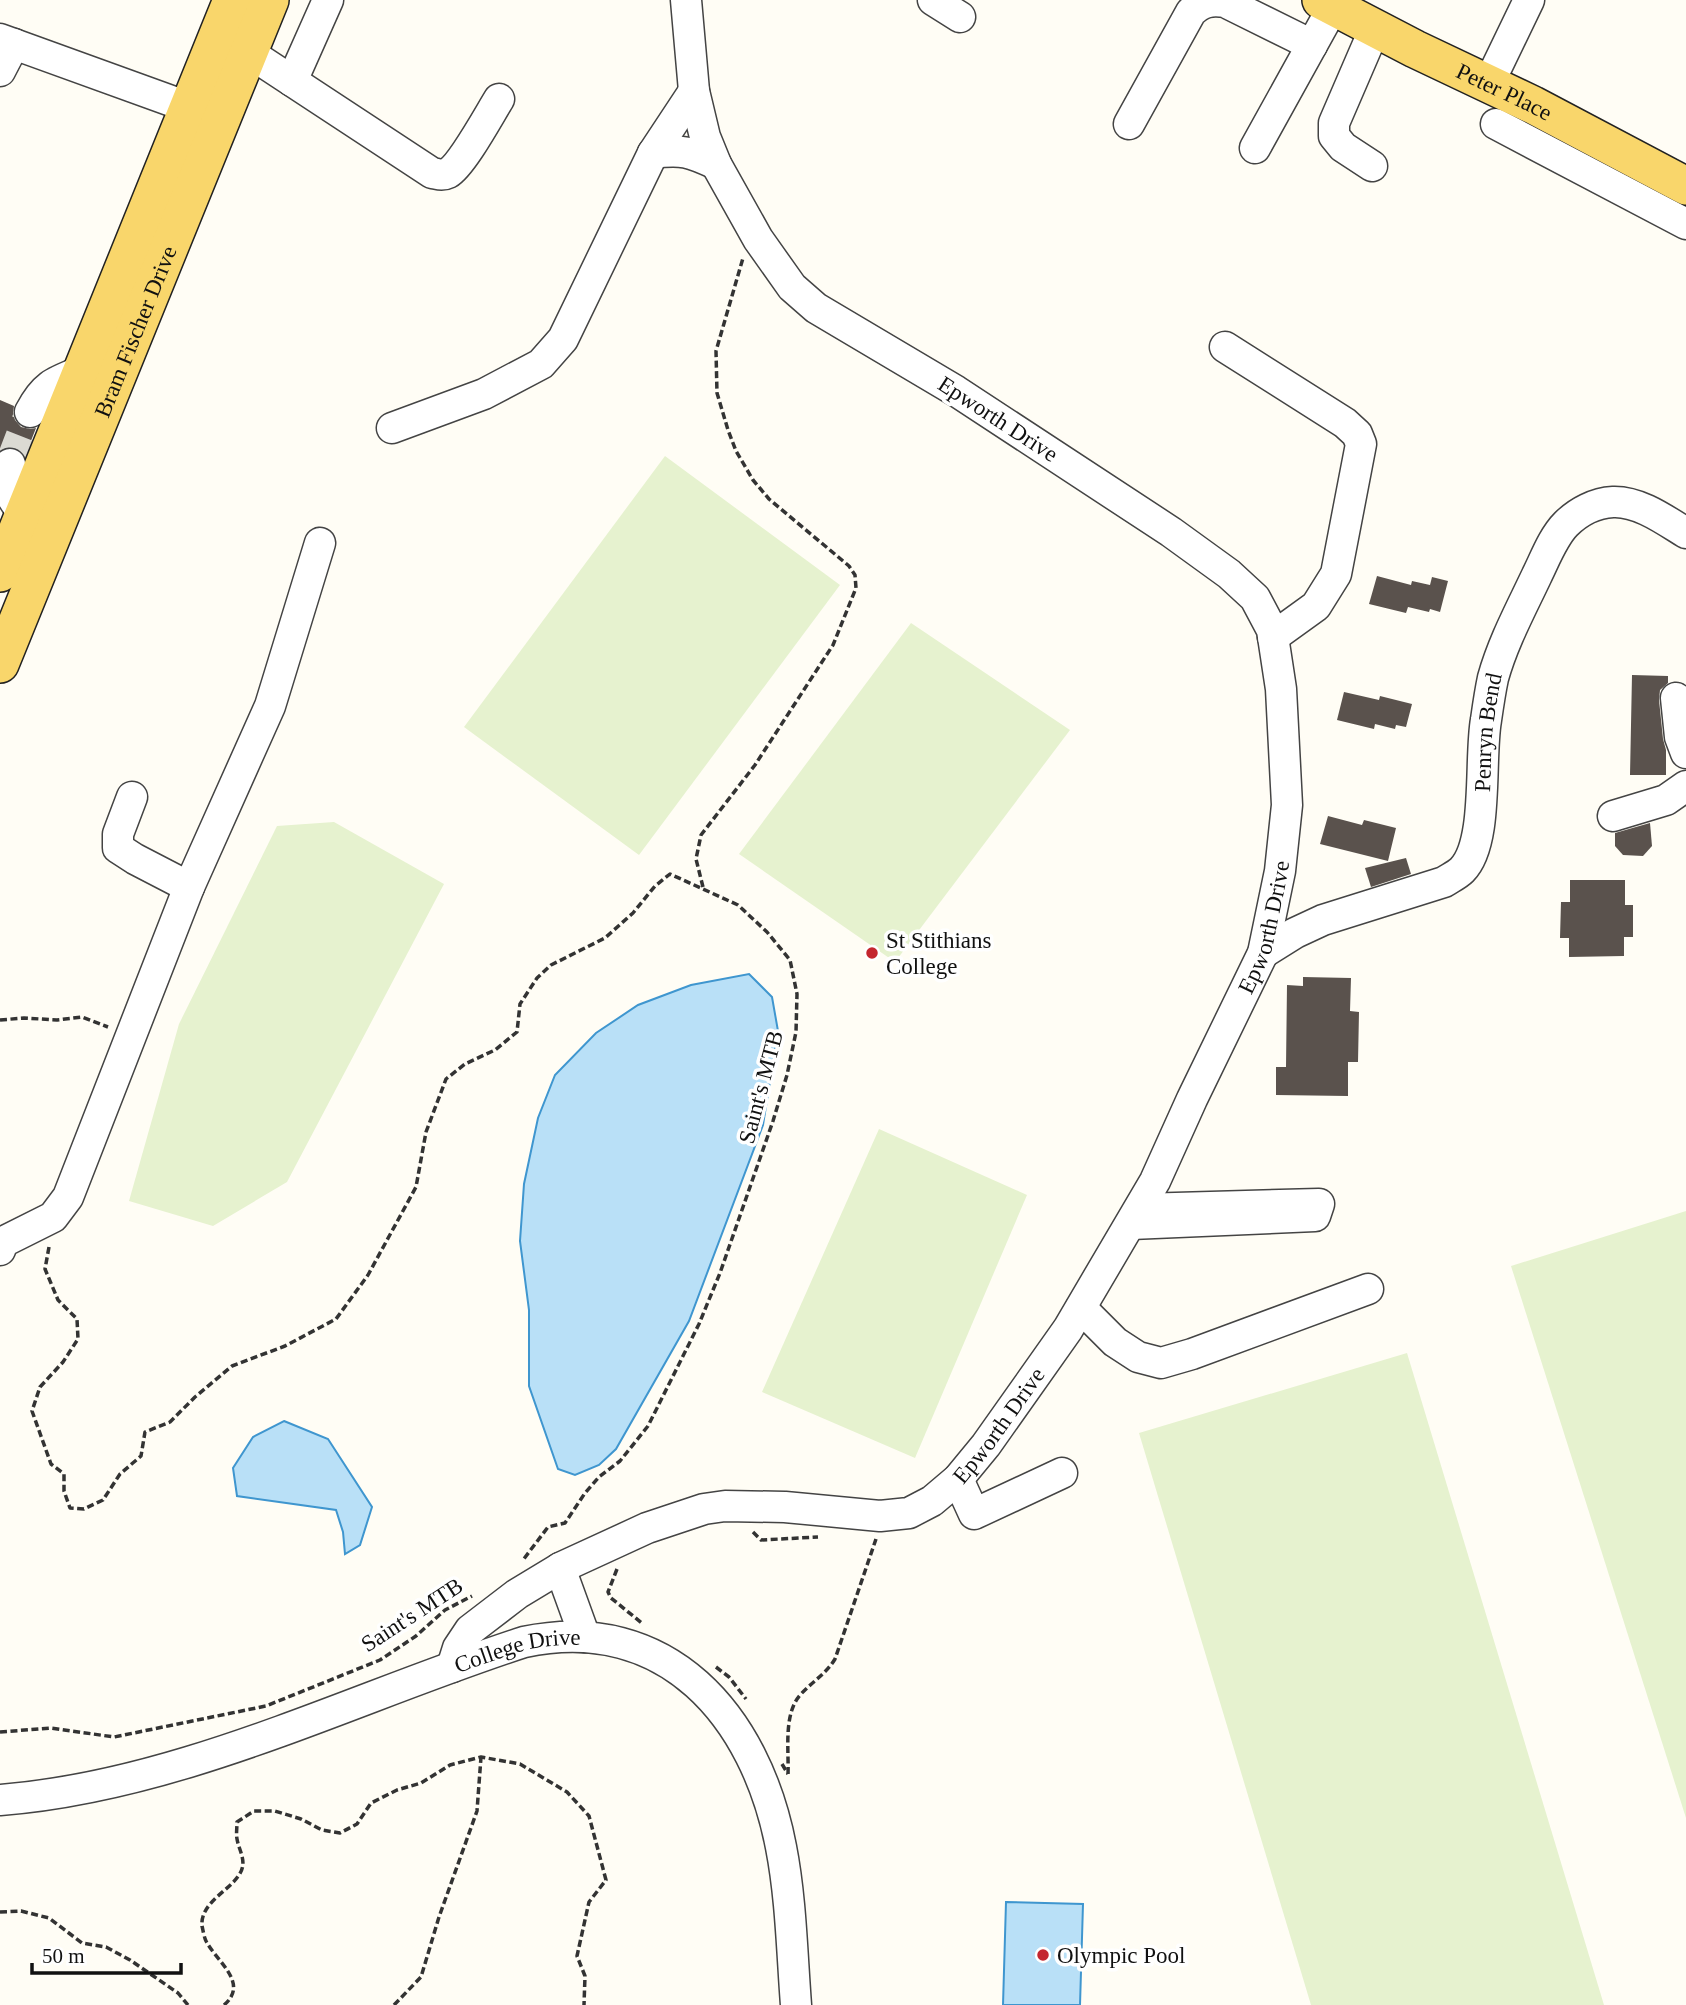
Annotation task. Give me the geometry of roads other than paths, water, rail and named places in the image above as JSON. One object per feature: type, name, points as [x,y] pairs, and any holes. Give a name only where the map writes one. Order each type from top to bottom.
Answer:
[{"type":"main road","name":"Bram Fischer Drive","points":[[0,573],[232,0]]},
{"type":"main road","name":"Bram Fischer Drive","points":[[0,664],[270,0]]},
{"type":"main road","name":"Peter Place","points":[[1346,9],[1493,75],[1538,92],[1686,171]]},
{"type":"main road","name":"Peter Place","points":[[1493,75],[1597,157],[1686,186]]},
{"type":"street","points":[[292,81],[328,0]]},
{"type":"street","name":"Epworth Drive","points":[[452,1667],[458,1648],[470,1630],[517,1594],[560,1567],[647,1528],[704,1509],[748,1505],[880,1516],[909,1513],[932,1501],[958,1479],[986,1445],[1081,1308],[1135,1217],[1263,953],[1280,871],[1287,804],[1281,689],[1272,630],[1255,598],[1229,574],[1200,553],[956,391],[816,308],[792,287],[751,226],[716,164],[705,137],[694,91],[686,0]]},
{"type":"street","points":[[933,0],[960,17]]},
{"type":"street","points":[[1493,75],[1529,0]]},
{"type":"street","points":[[1129,124],[1191,12],[1201,3],[1225,2],[1312,45]]},
{"type":"street","points":[[1255,148],[1312,45],[1346,9]]},
{"type":"street","points":[[1346,9],[1334,136],[1343,146],[1372,166]]},
{"type":"street","points":[[0,71],[7,41],[188,107]]},
{"type":"street","points":[[248,52],[440,176],[449,173],[460,160],[499,99]]},
{"type":"street","points":[[392,428],[484,394],[541,364],[563,338],[653,153],[694,91]]},
{"type":"street","points":[[1496,124],[1597,157],[1686,224]]},
{"type":"street","points":[[653,153],[689,151],[716,164]]},
{"type":"street","points":[[1225,347],[1345,424],[1357,434],[1361,444],[1336,574],[1316,606],[1273,637]]},
{"type":"street","points":[[30,412],[45,388],[82,371]]},
{"type":"street","points":[[10,464],[6,476],[7,491],[23,515]]},
{"type":"street","name":"Penryn Bend","points":[[1263,953],[1295,933],[1323,920],[1444,882],[1461,871],[1470,860],[1477,842],[1481,814],[1481,764],[1493,679],[1506,640],[1563,526],[1577,514],[1595,505],[1615,502],[1647,510],[1686,533]]},
{"type":"street","points":[[0,1250],[3,1242],[53,1217],[68,1197],[129,1036],[190,887],[270,706],[320,543]]},
{"type":"street","points":[[1676,698],[1680,737],[1686,753]]},
{"type":"street","points":[[1613,816],[1666,800],[1686,786]]},
{"type":"street","points":[[132,797],[117,834],[117,848],[190,887]]},
{"type":"street","points":[[1135,1217],[1317,1210]]},
{"type":"street","points":[[1081,1308],[1122,1347],[1138,1357],[1161,1363],[1368,1289]]},
{"type":"street","points":[[958,1479],[974,1514],[1062,1473]]},
{"type":"street","points":[[560,1567],[585,1637]]},
{"type":"street","name":"College Drive","points":[[0,1800],[92,1786],[204,1756],[259,1739],[524,1642],[553,1637],[585,1637],[629,1644],[670,1662],[712,1699],[741,1740],[768,1798],[781,1847],[796,2005]]},
{"type":"water","points":[[749,974],[772,997],[778,1031],[763,1125],[689,1321],[616,1449],[599,1465],[575,1475],[558,1469],[529,1386],[529,1310],[520,1241],[524,1184],[538,1118],[555,1075],[596,1033],[638,1005],[691,985]]},
{"type":"water","points":[[284,1421],[328,1439],[372,1507],[360,1545],[345,1554],[343,1532],[336,1510],[237,1496],[233,1468],[253,1437]]},
{"type":"water","name":"Olympic Pool","points":[[1006,1902],[1083,1904],[1080,2005],[1003,2005]]},
{"type":"tunnel","points":[[10,464],[30,412]]},
{"type":"place","name":"St Stithians College","points":[[872,953]]},
{"type":"place","name":"Olympic Pool","points":[[1043,1955]]}]
